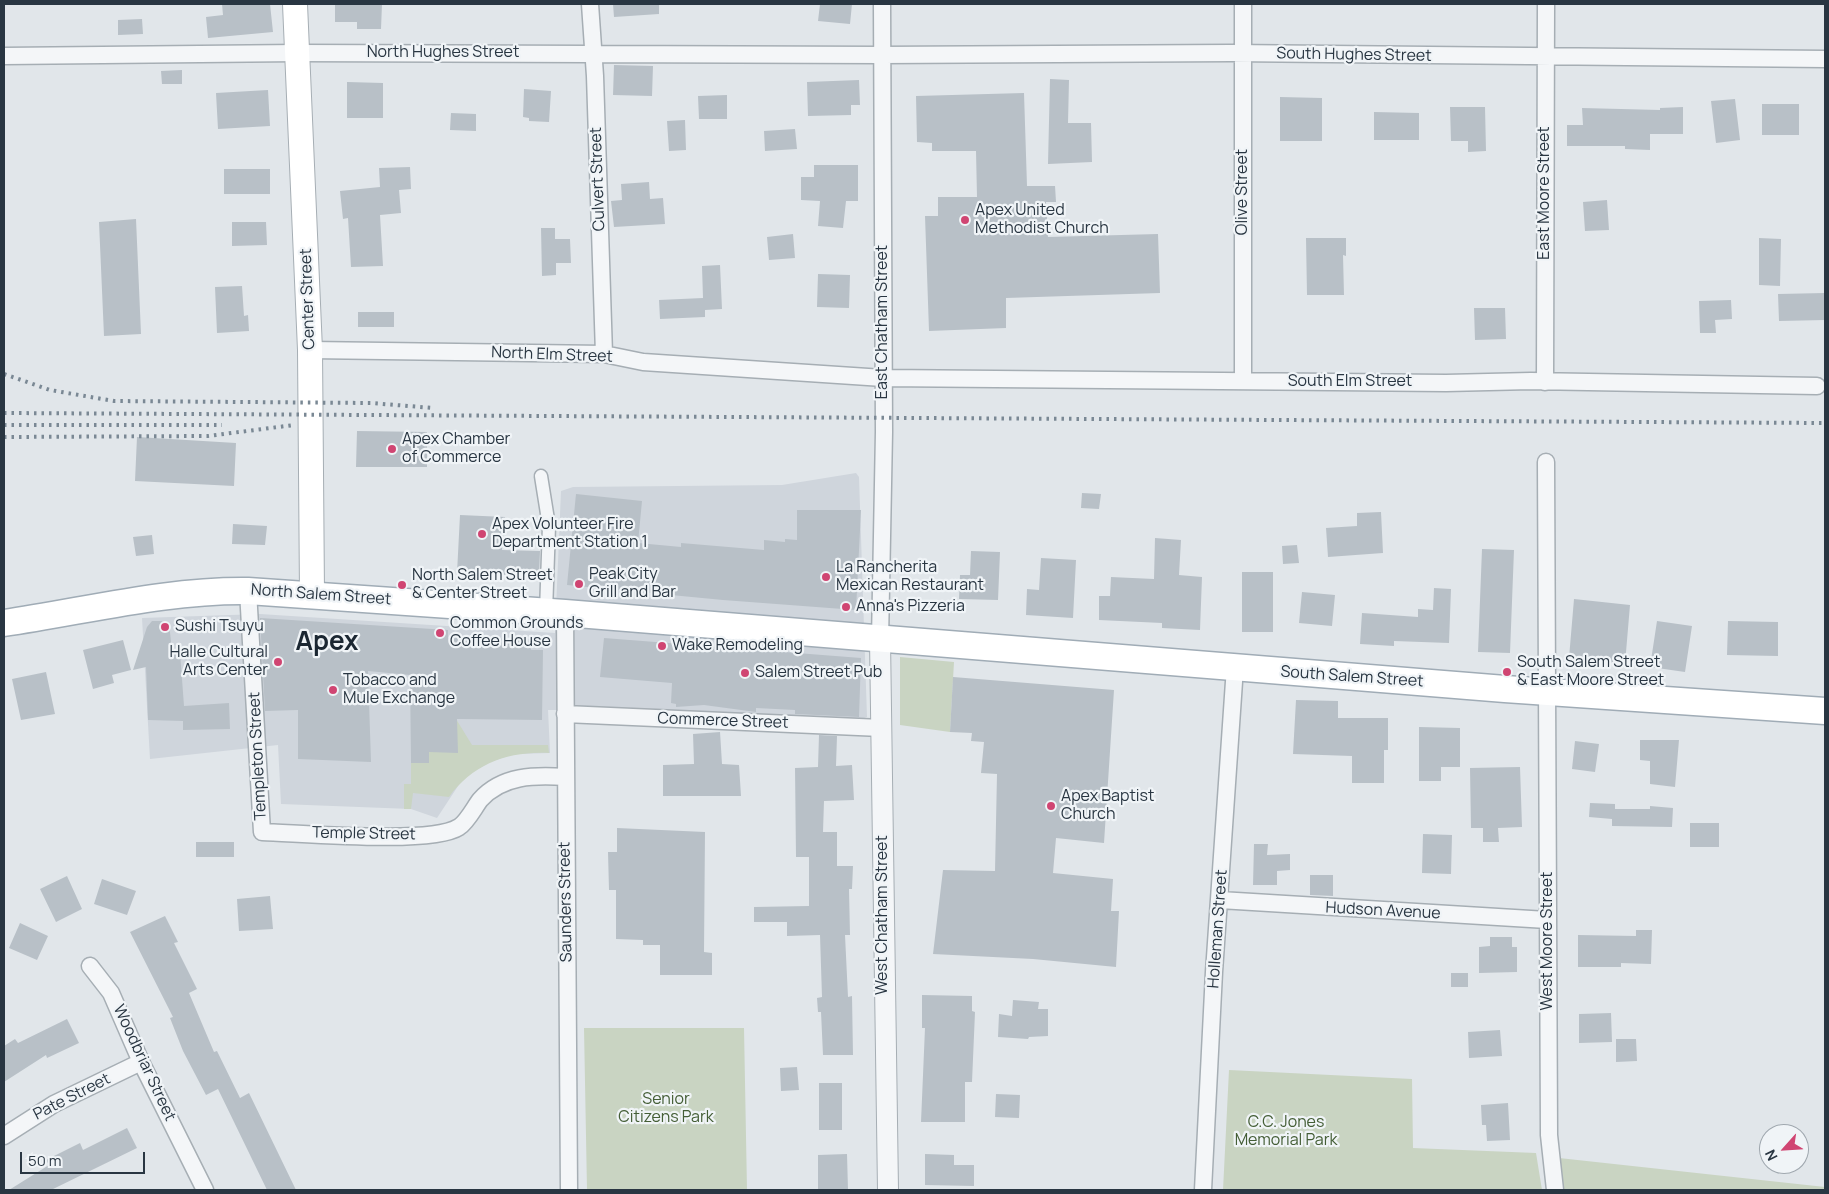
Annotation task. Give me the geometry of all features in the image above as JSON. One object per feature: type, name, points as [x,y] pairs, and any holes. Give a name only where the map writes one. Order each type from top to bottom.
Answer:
[{"type":"main road","name":"Center Street","points":[[295,4],[310,350],[312,594]]},
{"type":"main road","name":"North Salem Street","points":[[4,623],[79,612],[154,596],[207,590],[248,590],[880,640]]},
{"type":"main road","name":"South Salem Street","points":[[880,640],[1546,692],[1825,711]]},
{"type":"street","name":"Culvert Street","points":[[590,4],[595,76],[604,354]]},
{"type":"street","name":"East Chatham Street","points":[[880,640],[883,378],[882,4]]},
{"type":"street","name":"Olive Street","points":[[1243,4],[1243,381]]},
{"type":"street","name":"East Moore Street","points":[[1545,382],[1546,4]]},
{"type":"street","name":"North Hughes Street","points":[[4,56],[592,52],[882,55]]},
{"type":"street","name":"South Hughes Street","points":[[882,55],[1243,54],[1825,59]]},
{"type":"street","name":"North Elm Street","points":[[310,350],[604,354],[643,362],[883,378]]},
{"type":"street","name":"South Elm Street","points":[[883,378],[1545,382],[1817,386]]},
{"type":"street","points":[[1546,462],[1546,692]]},
{"type":"street","points":[[542,476],[549,526],[555,613]]},
{"type":"street","name":"Templeton Street","points":[[248,590],[262,832]]},
{"type":"street","name":"Saunders Street","points":[[555,613],[565,714],[569,1190]]},
{"type":"street","name":"West Chatham Street","points":[[880,640],[888,1190]]},
{"type":"street","name":"Holleman Street","points":[[1203,1190],[1235,668]]},
{"type":"street","name":"West Moore Street","points":[[1546,692],[1549,1135],[1555,1190]]},
{"type":"street","name":"Commerce Street","points":[[565,714],[881,728]]},
{"type":"street","name":"Temple Street","points":[[262,832],[410,837],[440,832],[460,827],[484,796],[508,781],[532,775],[565,777]]},
{"type":"street","name":"Hudson Avenue","points":[[1220,900],[1547,920]]},
{"type":"street","name":"Woodbriar Street","points":[[90,966],[111,993],[142,1062],[205,1190]]},
{"type":"street","name":"Pate Street","points":[[4,1134],[54,1104],[142,1062]]},
{"type":"shaded area","points":[[856,473],[859,477],[867,717],[855,722],[608,710],[548,710],[550,753],[514,754],[490,762],[474,771],[460,783],[437,818],[411,809],[281,804],[278,745],[150,759],[142,618],[260,614],[555,633],[561,491],[573,487],[782,485]]},
{"type":"green space","points":[[900,657],[954,662],[950,732],[900,725]]},
{"type":"green space","points":[[456,719],[472,745],[548,745],[549,753],[519,754],[493,762],[469,776],[449,797],[413,793],[411,809],[404,809],[404,784],[411,784],[411,763],[428,763],[429,732]]},
{"type":"green space","name":"Senior Citizens Park","points":[[584,1028],[744,1028],[747,1190],[587,1190]]},
{"type":"green space","name":"C.C. Jones Memorial Park","points":[[1229,1070],[1412,1079],[1413,1148],[1536,1153],[1542,1190],[1223,1190]]},
{"type":"green space","points":[[1559,1158],[1825,1187],[1825,1190],[1564,1190]]},
{"type":"building","points":[[222,4],[270,4],[273,32],[208,38],[206,17],[223,15]]},
{"type":"building","points":[[335,4],[382,4],[381,29],[357,29],[357,22],[335,22]]},
{"type":"building","points":[[613,4],[659,4],[659,14],[614,17]]},
{"type":"building","points":[[820,4],[852,4],[850,24],[818,21]]},
{"type":"building","points":[[142,19],[143,34],[118,35],[118,20]]},
{"type":"building","points":[[614,65],[653,66],[652,96],[613,95]]},
{"type":"building","points":[[182,70],[182,84],[162,84],[161,71]]},
{"type":"building","points":[[1050,79],[1069,80],[1068,123],[1091,123],[1092,162],[1048,164]]},
{"type":"building","points":[[859,80],[860,105],[851,105],[851,115],[808,116],[807,82]]},
{"type":"building","points":[[347,82],[383,83],[383,118],[347,118]]},
{"type":"building","points":[[524,89],[551,91],[549,122],[529,121],[529,118],[523,117]]},
{"type":"building","points":[[268,90],[270,126],[218,129],[216,93]]},
{"type":"building","points":[[1024,93],[1027,186],[1055,186],[1056,202],[1046,202],[1048,237],[1158,234],[1160,293],[1006,298],[1006,328],[929,331],[925,216],[938,216],[938,197],[977,197],[976,151],[932,151],[932,143],[917,142],[916,96]]},
{"type":"building","points":[[727,95],[727,119],[699,119],[698,96]]},
{"type":"building","points":[[1280,97],[1322,98],[1322,141],[1280,141]]},
{"type":"building","points":[[1735,99],[1740,140],[1716,143],[1711,101]]},
{"type":"building","points":[[1762,104],[1799,104],[1799,135],[1762,135]]},
{"type":"building","points":[[1450,107],[1485,107],[1486,151],[1468,152],[1468,141],[1451,141]]},
{"type":"building","points":[[1683,107],[1683,134],[1650,134],[1650,150],[1625,149],[1625,146],[1567,146],[1567,125],[1583,125],[1582,108],[1660,110],[1660,108]]},
{"type":"building","points":[[1374,112],[1419,113],[1419,140],[1374,140]]},
{"type":"building","points":[[451,113],[476,114],[476,131],[450,130]]},
{"type":"building","points":[[685,120],[686,150],[669,151],[667,121]]},
{"type":"building","points":[[795,129],[797,149],[765,151],[764,131]]},
{"type":"building","points":[[814,165],[858,165],[858,201],[846,201],[843,228],[818,226],[820,201],[801,200],[801,177],[814,177]]},
{"type":"building","points":[[410,167],[411,189],[399,190],[401,213],[380,215],[383,266],[351,267],[348,218],[343,219],[340,191],[380,187],[379,168]]},
{"type":"building","points":[[224,169],[270,169],[270,194],[224,194]]},
{"type":"building","points":[[649,182],[650,199],[663,198],[665,224],[614,227],[611,201],[622,200],[621,184]]},
{"type":"building","points":[[1607,200],[1609,230],[1585,231],[1583,202]]},
{"type":"building","points":[[136,219],[141,334],[104,336],[99,222]]},
{"type":"building","points":[[232,222],[266,222],[267,245],[232,246]]},
{"type":"building","points":[[541,228],[555,228],[555,239],[570,239],[571,263],[556,263],[556,275],[542,276]]},
{"type":"building","points":[[793,234],[795,258],[769,260],[767,237]]},
{"type":"building","points":[[1306,238],[1346,238],[1346,256],[1343,255],[1344,295],[1307,295]]},
{"type":"building","points":[[1759,238],[1781,239],[1780,286],[1759,285]]},
{"type":"building","points":[[720,265],[722,309],[705,310],[705,317],[660,319],[659,300],[703,298],[702,266]]},
{"type":"building","points":[[818,274],[850,275],[849,308],[817,307]]},
{"type":"building","points":[[242,286],[244,316],[248,315],[249,331],[217,333],[215,287]]},
{"type":"building","points":[[1825,293],[1825,320],[1779,321],[1778,294]]},
{"type":"building","points":[[1731,300],[1732,319],[1715,320],[1716,333],[1700,333],[1699,301]]},
{"type":"building","points":[[1474,308],[1505,308],[1506,339],[1475,340]]},
{"type":"building","points":[[358,312],[394,312],[394,327],[358,327]]},
{"type":"building","name":"Apex Chamber of Commerce","points":[[357,431],[427,432],[427,467],[356,467]]},
{"type":"building","points":[[137,437],[236,443],[234,486],[135,481]]},
{"type":"building","points":[[1082,493],[1101,494],[1099,509],[1081,508]]},
{"type":"building","points":[[576,494],[642,501],[638,543],[681,547],[681,543],[764,550],[764,540],[785,542],[785,539],[797,540],[797,510],[861,510],[856,610],[567,585]]},
{"type":"building","points":[[1381,512],[1383,553],[1328,557],[1326,528],[1357,526],[1357,513]]},
{"type":"building","name":"Apex Volunteer Fire Department Station 1","points":[[460,515],[505,517],[502,550],[540,551],[539,576],[457,573]]},
{"type":"building","points":[[233,524],[267,526],[265,545],[232,544]]},
{"type":"building","points":[[152,535],[154,554],[136,556],[133,537]]},
{"type":"building","points":[[1155,538],[1181,540],[1179,575],[1202,577],[1200,630],[1162,628],[1162,623],[1099,620],[1099,596],[1110,596],[1111,577],[1154,579]]},
{"type":"building","points":[[1297,545],[1299,563],[1283,564],[1282,546]]},
{"type":"building","points":[[1482,549],[1514,550],[1510,653],[1478,652]]},
{"type":"building","points":[[971,551],[1000,552],[998,600],[959,599],[960,575],[970,575]]},
{"type":"building","points":[[1041,558],[1076,560],[1073,618],[1026,615],[1027,589],[1039,590]]},
{"type":"building","points":[[1242,572],[1273,572],[1273,632],[1242,632]]},
{"type":"building","points":[[1434,588],[1451,589],[1449,643],[1394,641],[1394,646],[1360,644],[1362,613],[1418,617],[1418,609],[1433,610]]},
{"type":"building","points":[[1302,592],[1335,595],[1332,626],[1299,623]]},
{"type":"building","points":[[1574,599],[1630,605],[1625,664],[1569,658]]},
{"type":"building","points":[[260,618],[448,630],[448,638],[531,639],[531,650],[543,650],[542,720],[457,719],[458,753],[429,752],[429,763],[411,763],[410,675],[368,671],[371,762],[298,759],[298,710],[265,711]]},
{"type":"building","points":[[152,621],[161,621],[167,624],[170,632],[172,652],[180,652],[184,706],[229,703],[230,729],[183,730],[183,721],[148,720],[146,667],[133,670],[147,627]]},
{"type":"building","points":[[1657,621],[1692,626],[1685,672],[1650,667]]},
{"type":"building","points":[[1728,621],[1778,622],[1778,656],[1727,655]]},
{"type":"building","points":[[604,638],[861,658],[859,717],[795,714],[795,710],[756,708],[756,712],[704,705],[676,707],[676,704],[671,703],[672,683],[600,677]]},
{"type":"building","points":[[123,640],[131,670],[112,675],[114,683],[93,689],[83,650]]},
{"type":"building","points":[[46,672],[55,714],[21,720],[12,679]]},
{"type":"building","name":"Apex Baptist Church","points":[[953,677],[1114,690],[1104,843],[1056,838],[1053,873],[1113,879],[1111,911],[1119,911],[1116,967],[1033,959],[933,954],[943,870],[995,871],[997,774],[981,773],[984,742],[971,741],[972,733],[950,732]]},
{"type":"building","points":[[1296,700],[1338,701],[1338,718],[1388,718],[1388,750],[1384,750],[1384,783],[1352,783],[1352,756],[1293,754]]},
{"type":"building","points":[[1419,727],[1460,728],[1460,767],[1441,767],[1441,781],[1419,781]]},
{"type":"building","points":[[720,732],[722,764],[739,765],[741,796],[663,796],[663,765],[694,764],[693,734]]},
{"type":"building","points":[[819,735],[837,736],[836,766],[852,765],[854,800],[824,801],[823,832],[837,832],[837,866],[853,866],[852,889],[849,889],[850,935],[845,935],[848,997],[852,996],[853,1055],[823,1055],[821,1012],[818,1012],[817,998],[822,997],[820,935],[787,936],[787,922],[754,922],[754,907],[809,906],[809,857],[796,857],[795,768],[818,767]]},
{"type":"building","points":[[1640,740],[1679,740],[1675,787],[1650,784],[1650,761],[1640,760]]},
{"type":"building","points":[[1575,741],[1599,744],[1595,772],[1572,769]]},
{"type":"building","points":[[1520,767],[1522,827],[1498,828],[1499,842],[1483,842],[1483,828],[1471,828],[1470,768]]},
{"type":"building","points":[[1590,803],[1615,804],[1615,809],[1650,809],[1650,806],[1673,808],[1672,827],[1612,826],[1612,819],[1589,817]]},
{"type":"building","points":[[1690,823],[1719,823],[1719,847],[1690,847]]},
{"type":"building","points":[[617,828],[705,832],[704,952],[712,953],[712,975],[660,975],[660,945],[643,945],[643,940],[616,939],[616,890],[609,890],[608,852],[617,852]]},
{"type":"building","points":[[1423,834],[1452,835],[1451,874],[1422,873]]},
{"type":"building","points":[[196,842],[234,842],[234,857],[196,857]]},
{"type":"building","points":[[1254,844],[1268,844],[1267,855],[1290,854],[1290,870],[1277,871],[1277,885],[1253,885]]},
{"type":"building","points":[[1310,875],[1333,875],[1333,896],[1310,895]]},
{"type":"building","points":[[67,876],[82,909],[56,922],[40,889]]},
{"type":"building","points":[[102,879],[136,891],[127,915],[94,904]]},
{"type":"building","points":[[270,896],[273,929],[239,931],[237,899]]},
{"type":"building","points":[[165,916],[178,942],[174,943],[197,989],[189,993],[214,1052],[217,1051],[240,1098],[249,1093],[296,1190],[267,1190],[218,1089],[206,1095],[183,1051],[170,1018],[173,1017],[130,932]]},
{"type":"building","points":[[20,923],[48,936],[37,960],[9,948]]},
{"type":"building","points":[[1636,930],[1652,930],[1651,964],[1621,963],[1621,967],[1578,967],[1578,935],[1636,936]]},
{"type":"building","points":[[1490,937],[1512,937],[1512,947],[1517,947],[1517,972],[1479,973],[1479,947],[1490,946]]},
{"type":"building","points":[[1451,973],[1468,973],[1468,987],[1451,987]]},
{"type":"building","points":[[922,995],[972,996],[972,1011],[975,1012],[972,1082],[965,1082],[965,1122],[921,1122],[925,1028],[922,1028]]},
{"type":"building","points":[[1013,1000],[1039,1002],[1038,1009],[1048,1009],[1048,1036],[1029,1037],[1028,1039],[998,1037],[999,1014],[1012,1016]]},
{"type":"building","points":[[1611,1013],[1612,1042],[1579,1043],[1579,1014]]},
{"type":"building","points":[[67,1019],[79,1043],[47,1058],[46,1055],[4,1082],[4,1046],[15,1039],[18,1043]]},
{"type":"building","points":[[1500,1030],[1502,1056],[1469,1058],[1468,1032]]},
{"type":"building","points":[[1616,1039],[1636,1039],[1637,1061],[1616,1062]]},
{"type":"building","points":[[797,1067],[799,1090],[781,1091],[780,1068]]},
{"type":"building","points":[[819,1083],[842,1083],[842,1130],[819,1130]]},
{"type":"building","points":[[996,1094],[1020,1095],[1019,1118],[995,1117]]},
{"type":"building","points":[[1508,1103],[1510,1140],[1487,1141],[1486,1125],[1482,1125],[1481,1105]]},
{"type":"building","points":[[127,1128],[137,1148],[51,1190],[9,1190],[49,1165],[46,1160],[80,1143],[83,1150]]},
{"type":"building","points":[[847,1154],[848,1190],[818,1190],[818,1155]]},
{"type":"building","points":[[925,1154],[954,1155],[954,1165],[974,1165],[974,1186],[925,1185]]},
{"type":"railway","points":[[4,374],[50,390],[114,401],[371,403],[433,408]]},
{"type":"railway","points":[[4,413],[1825,423]]},
{"type":"railway","points":[[4,425],[222,425]]},
{"type":"railway","points":[[4,437],[208,436],[294,425]]},
{"type":"place","name":"Apex United Methodist Church","points":[[965,220]]},
{"type":"place","name":"Apex Chamber of Commerce","points":[[392,449]]},
{"type":"place","name":"Apex Volunteer Fire Department Station 1","points":[[482,534]]},
{"type":"place","name":"La Rancherita Mexican Restaurant","points":[[826,577]]},
{"type":"place","name":"Peak City Grill and Bar","points":[[579,584]]},
{"type":"place","name":"North Salem Street & Center Street","points":[[402,585]]},
{"type":"place","name":"Anna's Pizzeria","points":[[846,607]]},
{"type":"place","name":"Sushi Tsuyu","points":[[165,627]]},
{"type":"place","name":"Common Grounds Coffee House","points":[[440,633]]},
{"type":"place","name":"Wake Remodeling","points":[[662,646]]},
{"type":"place","name":"Halle Cultural Arts Center","points":[[278,662]]},
{"type":"place","name":"South Salem Street & East Moore Street","points":[[1507,672]]},
{"type":"place","name":"Salem Street Pub","points":[[745,673]]},
{"type":"place","name":"Tobacco and Mule Exchange","points":[[333,690]]},
{"type":"place","name":"Apex Baptist Church","points":[[1051,806]]},
{"type":"district","name":"Apex","points":[[327,643]]}]
